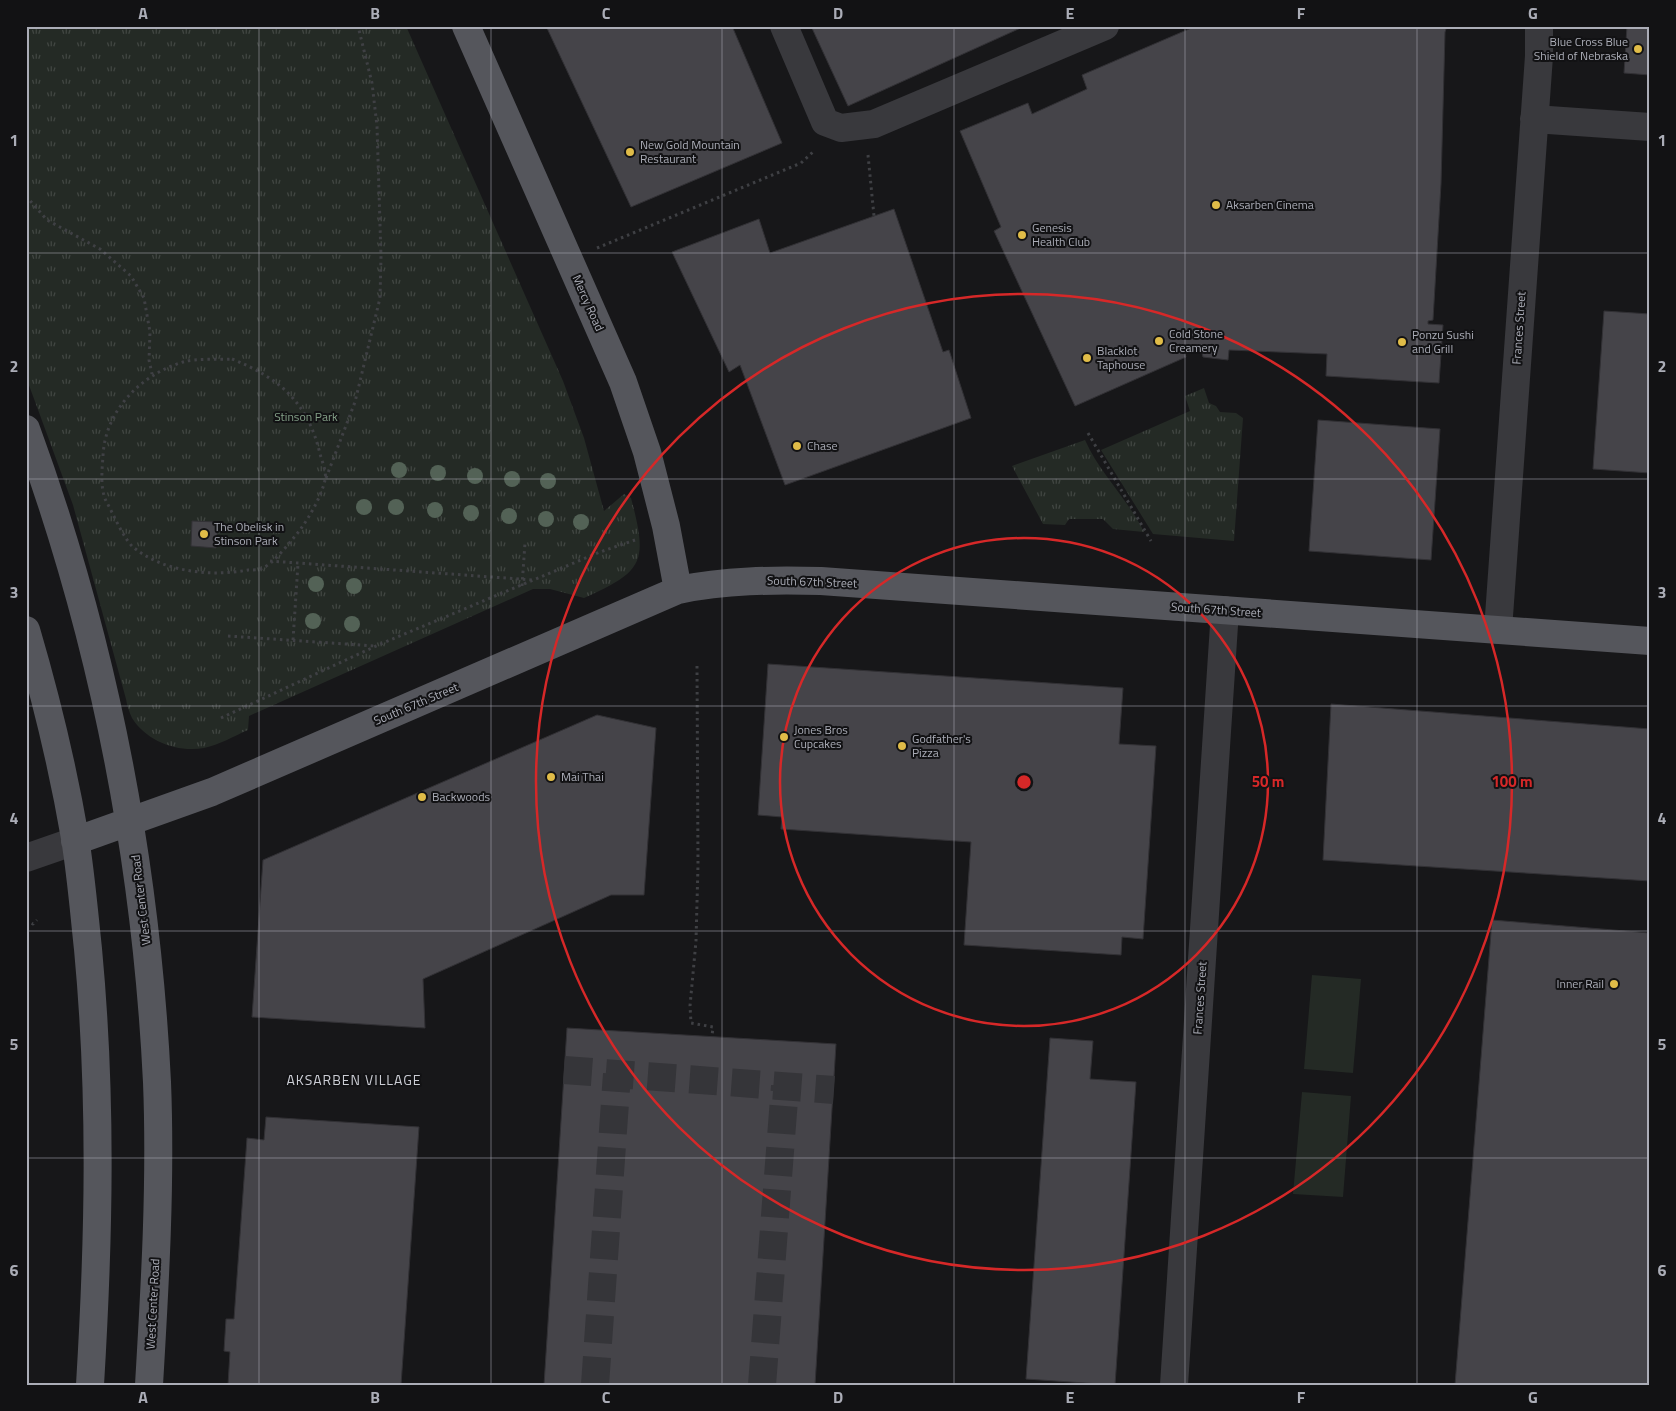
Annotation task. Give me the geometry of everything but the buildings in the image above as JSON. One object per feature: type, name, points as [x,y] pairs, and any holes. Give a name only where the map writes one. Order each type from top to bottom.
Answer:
[{"type":"main road","name":"Mercy Road","points":[[466,26],[623,382],[647,452],[666,526],[678,590]]},
{"type":"main road","name":"West Center Road","points":[[26,429],[47,486],[81,603],[131,821],[148,958],[157,1084],[158,1212],[149,1385]]},
{"type":"main road","name":"South 67th Street","points":[[76,841],[212,792],[678,590],[715,582],[762,580],[821,581],[1650,641]]},
{"type":"main road","points":[[26,630],[46,701],[76,841],[92,994],[99,1116],[99,1225],[90,1385]]},
{"type":"street","points":[[784,26],[825,122],[841,128],[874,124],[1105,26]]},
{"type":"street","name":"Frances Street","points":[[1498,630],[1539,26]]},
{"type":"street","points":[[1534,119],[1650,127]]},
{"type":"street","name":"Frances Street","points":[[1174,1385],[1225,610]]},
{"type":"street","name":"South 67th Street","points":[[26,858],[76,841]]},
{"type":"path","points":[[326,478],[317,442],[307,419],[290,393],[260,371],[232,359],[184,362],[152,374],[116,410],[103,443],[104,495],[132,546],[167,566],[195,572],[232,573],[264,568],[290,543],[309,518],[326,478],[356,402],[380,298],[378,126],[372,83],[358,26]]},
{"type":"path","points":[[568,259],[801,163],[841,128]]},
{"type":"path","points":[[26,196],[47,220],[100,249],[131,276],[144,298],[150,332],[149,360],[152,374]]},
{"type":"path","points":[[1088,433],[1151,541]]},
{"type":"path","points":[[222,718],[376,646],[600,552],[635,540]]},
{"type":"path","points":[[522,586],[525,543]]},
{"type":"path","points":[[270,561],[534,580]]},
{"type":"path","points":[[293,640],[298,564]]},
{"type":"path","points":[[228,636],[376,646]]},
{"type":"path","points":[[697,666],[696,932],[690,1006],[691,1023],[712,1027],[712,1036]]},
{"type":"path","points":[[26,920],[33,924],[37,920]]},
{"type":"green space","name":"Stinson Park","points":[[26,26],[406,26],[563,381],[584,438],[604,511],[624,494],[631,498],[639,537],[639,551],[636,562],[630,571],[604,589],[584,598],[550,589],[533,589],[249,716],[248,730],[215,745],[194,749],[173,747],[154,739],[138,726],[129,711],[73,505],[26,377]]},
{"type":"green space","points":[[1204,388],[1209,403],[1216,406],[1220,412],[1236,413],[1243,418],[1234,541],[1153,534],[1101,450],[1190,411],[1185,396]]},
{"type":"green space","points":[[1085,440],[1098,464],[1130,508],[1144,532],[1113,529],[1103,519],[1069,519],[1065,525],[1043,524],[1012,466]]},
{"type":"green space","points":[[1312,975],[1361,979],[1353,1073],[1304,1069]]},
{"type":"green space","points":[[1302,1092],[1351,1096],[1343,1197],[1293,1194]]},
{"type":"tunnel","points":[[564,1070],[834,1090]]},
{"type":"tunnel","points":[[595,1385],[617,1074]]},
{"type":"tunnel","points":[[762,1385],[785,1086]]},
{"type":"place","name":"Blue Cross Blue Shield of Nebraska","points":[[1638,49]]},
{"type":"place","name":"New Gold Mountain Restaurant","points":[[630,152]]},
{"type":"place","name":"Aksarben Cinema","points":[[1216,205]]},
{"type":"place","name":"Genesis Health Club","points":[[1022,235]]},
{"type":"place","name":"Cold Stone Creamery","points":[[1159,341]]},
{"type":"place","name":"Ponzu Sushi and Grill","points":[[1402,342]]},
{"type":"place","name":"Blacklot Taphouse","points":[[1087,358]]},
{"type":"place","name":"Chase","points":[[797,446]]},
{"type":"place","name":"The Obelisk in Stinson Park","points":[[204,534]]},
{"type":"place","name":"Jones Bros Cupcakes","points":[[784,737]]},
{"type":"place","name":"Godfather's Pizza","points":[[902,746]]},
{"type":"place","name":"Mai Thai","points":[[551,777]]},
{"type":"place","name":"Backwoods","points":[[422,797]]},
{"type":"place","name":"Inner Rail","points":[[1614,984]]},
{"type":"district","name":"AKSARBEN VILLAGE","points":[[354,1080]]}]
